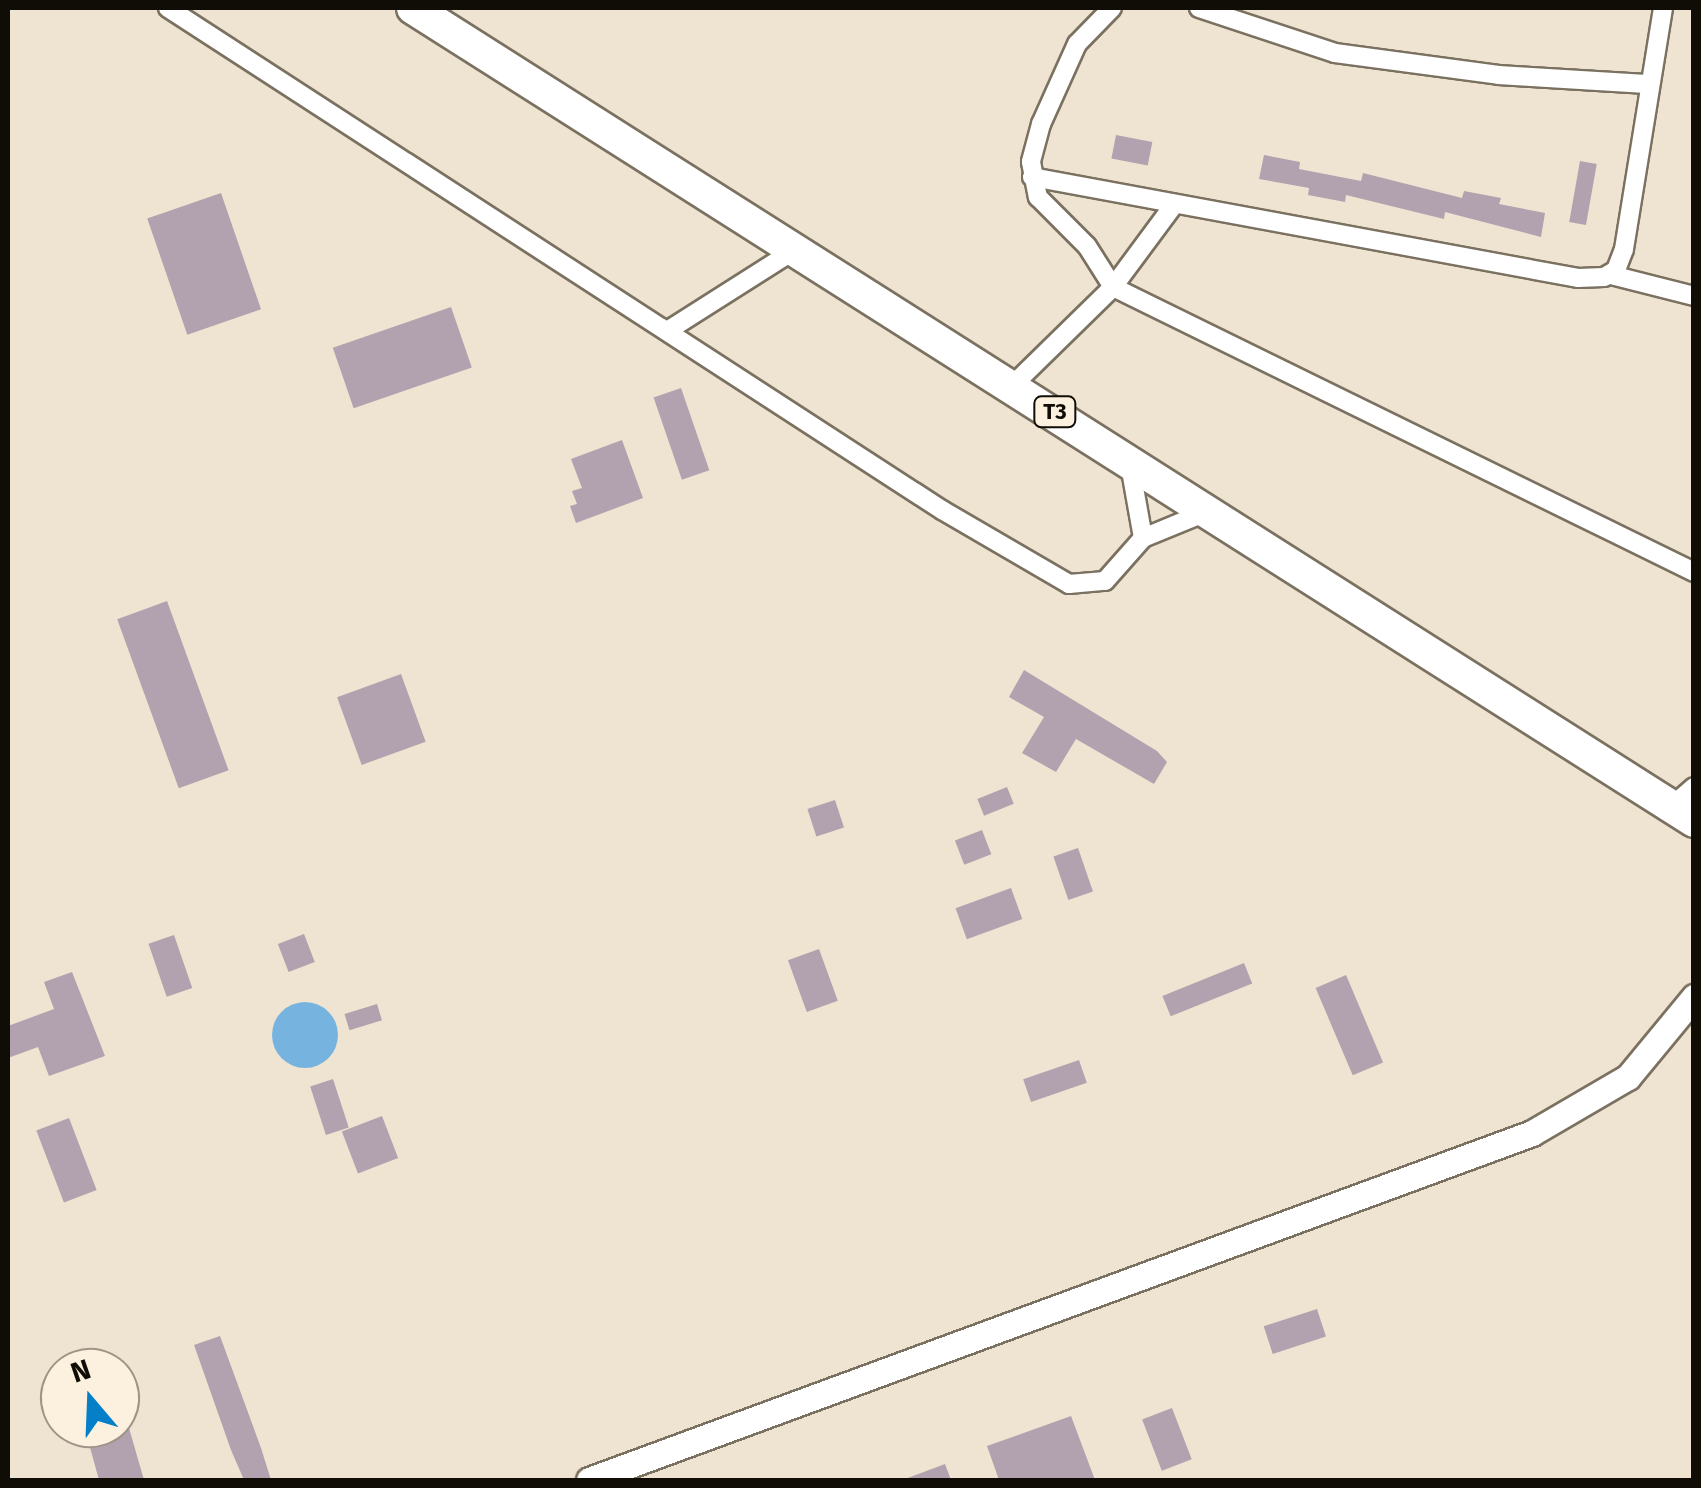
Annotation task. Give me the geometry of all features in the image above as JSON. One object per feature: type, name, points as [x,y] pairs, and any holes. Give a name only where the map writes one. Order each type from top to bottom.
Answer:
[{"type":"highway","name":"T3","points":[[413,8],[1210,511],[1686,805]]},
{"type":"street","points":[[168,8],[942,510],[1069,584],[1105,582],[1143,538],[1210,511]]},
{"type":"street","points":[[1112,8],[1077,44],[1062,74],[1034,143],[1032,177],[1046,212],[1087,246],[1113,287],[1694,572]]},
{"type":"street","points":[[1199,8],[1335,53],[1499,76],[1646,84]]},
{"type":"street","points":[[1611,275],[1624,249],[1646,84],[1663,8]]},
{"type":"street","points":[[1032,177],[1578,278],[1611,275],[1694,296]]},
{"type":"street","points":[[1012,385],[1113,287],[1173,206]]},
{"type":"street","points":[[667,331],[796,249]]},
{"type":"street","points":[[1128,459],[1143,538]]},
{"type":"street","points":[[590,1480],[1532,1133],[1628,1077],[1694,997]]},
{"type":"water","points":[[305,1002],[318,1004],[328,1012],[336,1022],[336,1048],[328,1058],[318,1066],[305,1068],[292,1066],[282,1058],[274,1048],[272,1035],[274,1022],[282,1012],[292,1004]]},
{"type":"building","points":[[1116,135],[1152,142],[1148,166],[1111,159]]},
{"type":"building","points":[[1264,155],[1300,162],[1299,169],[1361,181],[1363,173],[1462,198],[1464,191],[1501,198],[1499,204],[1545,213],[1541,237],[1445,212],[1444,219],[1346,195],[1345,202],[1308,195],[1309,188],[1259,179]]},
{"type":"building","points":[[1580,161],[1597,164],[1586,225],[1569,222]]},
{"type":"building","points":[[221,193],[261,309],[187,335],[147,218]]},
{"type":"building","points":[[451,307],[472,368],[354,408],[333,348]]},
{"type":"building","points":[[681,388],[709,470],[682,480],[654,397]]},
{"type":"building","points":[[622,440],[643,498],[576,523],[570,506],[577,504],[572,491],[582,488],[571,459]]},
{"type":"building","points":[[167,601],[229,770],[179,788],[117,619]]},
{"type":"building","points":[[1024,670],[1157,751],[1167,762],[1154,784],[1076,739],[1056,772],[1022,753],[1044,717],[1009,697]]},
{"type":"building","points":[[401,674],[426,742],[362,765],[337,697]]},
{"type":"building","points":[[1007,787],[1014,804],[984,816],[977,799]]},
{"type":"building","points":[[835,800],[844,828],[816,837],[807,809]]},
{"type":"building","points":[[982,830],[991,854],[964,865],[955,840]]},
{"type":"building","points":[[1078,848],[1093,891],[1068,900],[1053,856]]},
{"type":"building","points":[[1011,888],[1022,919],[967,939],[956,908]]},
{"type":"building","points":[[304,934],[315,962],[289,972],[278,944]]},
{"type":"building","points":[[174,935],[192,988],[167,997],[148,944]]},
{"type":"building","points":[[819,949],[838,1001],[807,1012],[788,960]]},
{"type":"building","points":[[1244,963],[1252,983],[1171,1016],[1162,996]]},
{"type":"building","points":[[72,972],[105,1056],[49,1076],[38,1047],[8,1058],[8,1026],[54,1009],[44,982]]},
{"type":"building","points":[[1346,975],[1383,1062],[1353,1075],[1316,988]]},
{"type":"building","points":[[377,1004],[382,1020],[349,1030],[344,1014]]},
{"type":"building","points":[[1079,1060],[1087,1083],[1031,1102],[1023,1079]]},
{"type":"building","points":[[333,1079],[349,1128],[326,1135],[310,1086]]},
{"type":"building","points":[[382,1116],[398,1158],[358,1173],[342,1131]]},
{"type":"building","points":[[69,1118],[97,1190],[64,1202],[36,1131]]},
{"type":"building","points":[[1317,1309],[1326,1337],[1273,1354],[1264,1326]]},
{"type":"building","points":[[220,1336],[271,1480],[244,1480],[231,1450],[194,1345]]},
{"type":"building","points":[[1172,1408],[1192,1459],[1162,1471],[1142,1419]]},
{"type":"building","points":[[1071,1416],[1095,1480],[999,1480],[987,1446]]},
{"type":"building","points":[[90,1448],[135,1448],[144,1480],[99,1480]]},
{"type":"building","points":[[945,1464],[951,1480],[905,1480],[905,1479]]}]
